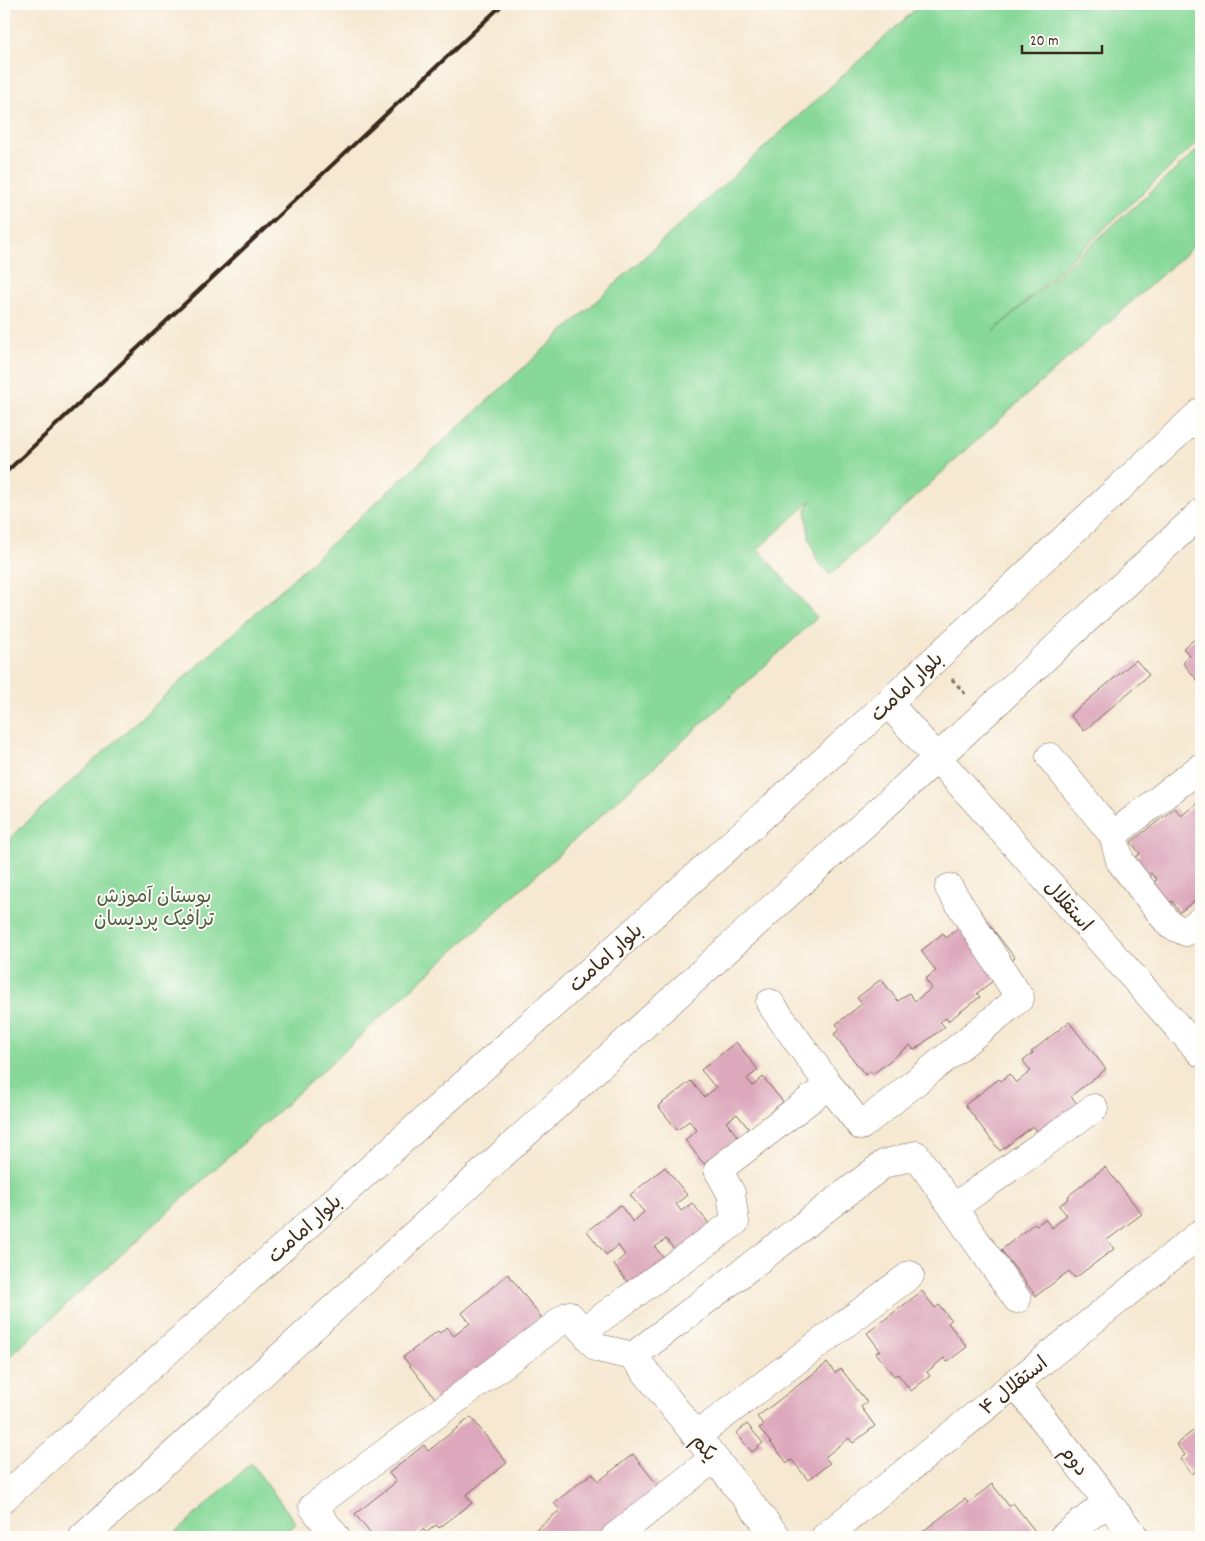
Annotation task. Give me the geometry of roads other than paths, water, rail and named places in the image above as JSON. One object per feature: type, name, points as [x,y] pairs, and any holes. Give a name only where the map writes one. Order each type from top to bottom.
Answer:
[{"type":"street","name":"بلوار امامت","points":[[4,1498],[888,703],[1201,412]]},
{"type":"street","points":[[82,1537],[938,757],[1201,513]]},
{"type":"street","name":"استقلال","points":[[888,703],[1201,1053]]},
{"type":"street","points":[[1050,757],[1113,836],[1120,861],[1170,925],[1186,932],[1201,920]]},
{"type":"street","points":[[1113,836],[1201,767]]},
{"type":"street","points":[[770,1003],[861,1126],[1020,998],[949,888]]},
{"type":"street","points":[[583,1330],[735,1222],[731,1193],[718,1170],[829,1085]]},
{"type":"street","points":[[953,1208],[1094,1108]]},
{"type":"street","points":[[336,1537],[313,1507],[568,1315],[598,1348],[633,1356],[884,1164],[916,1155],[1017,1299]]},
{"type":"street","name":"استقلال ۴","points":[[825,1537],[1201,1233]]},
{"type":"street","points":[[696,1436],[910,1275]]},
{"type":"street","name":"یکم","points":[[633,1356],[777,1537]]},
{"type":"street","name":"دوم","points":[[1015,1383],[1136,1537]]},
{"type":"street","points":[[615,1537],[714,1458]]},
{"type":"street","points":[[1063,1537],[1108,1502]]},
{"type":"railway","points":[[4,474],[503,4]]},
{"type":"park label","name":"بوستان آموزش ترافیک پردیسان","points":[[154,906]]}]
